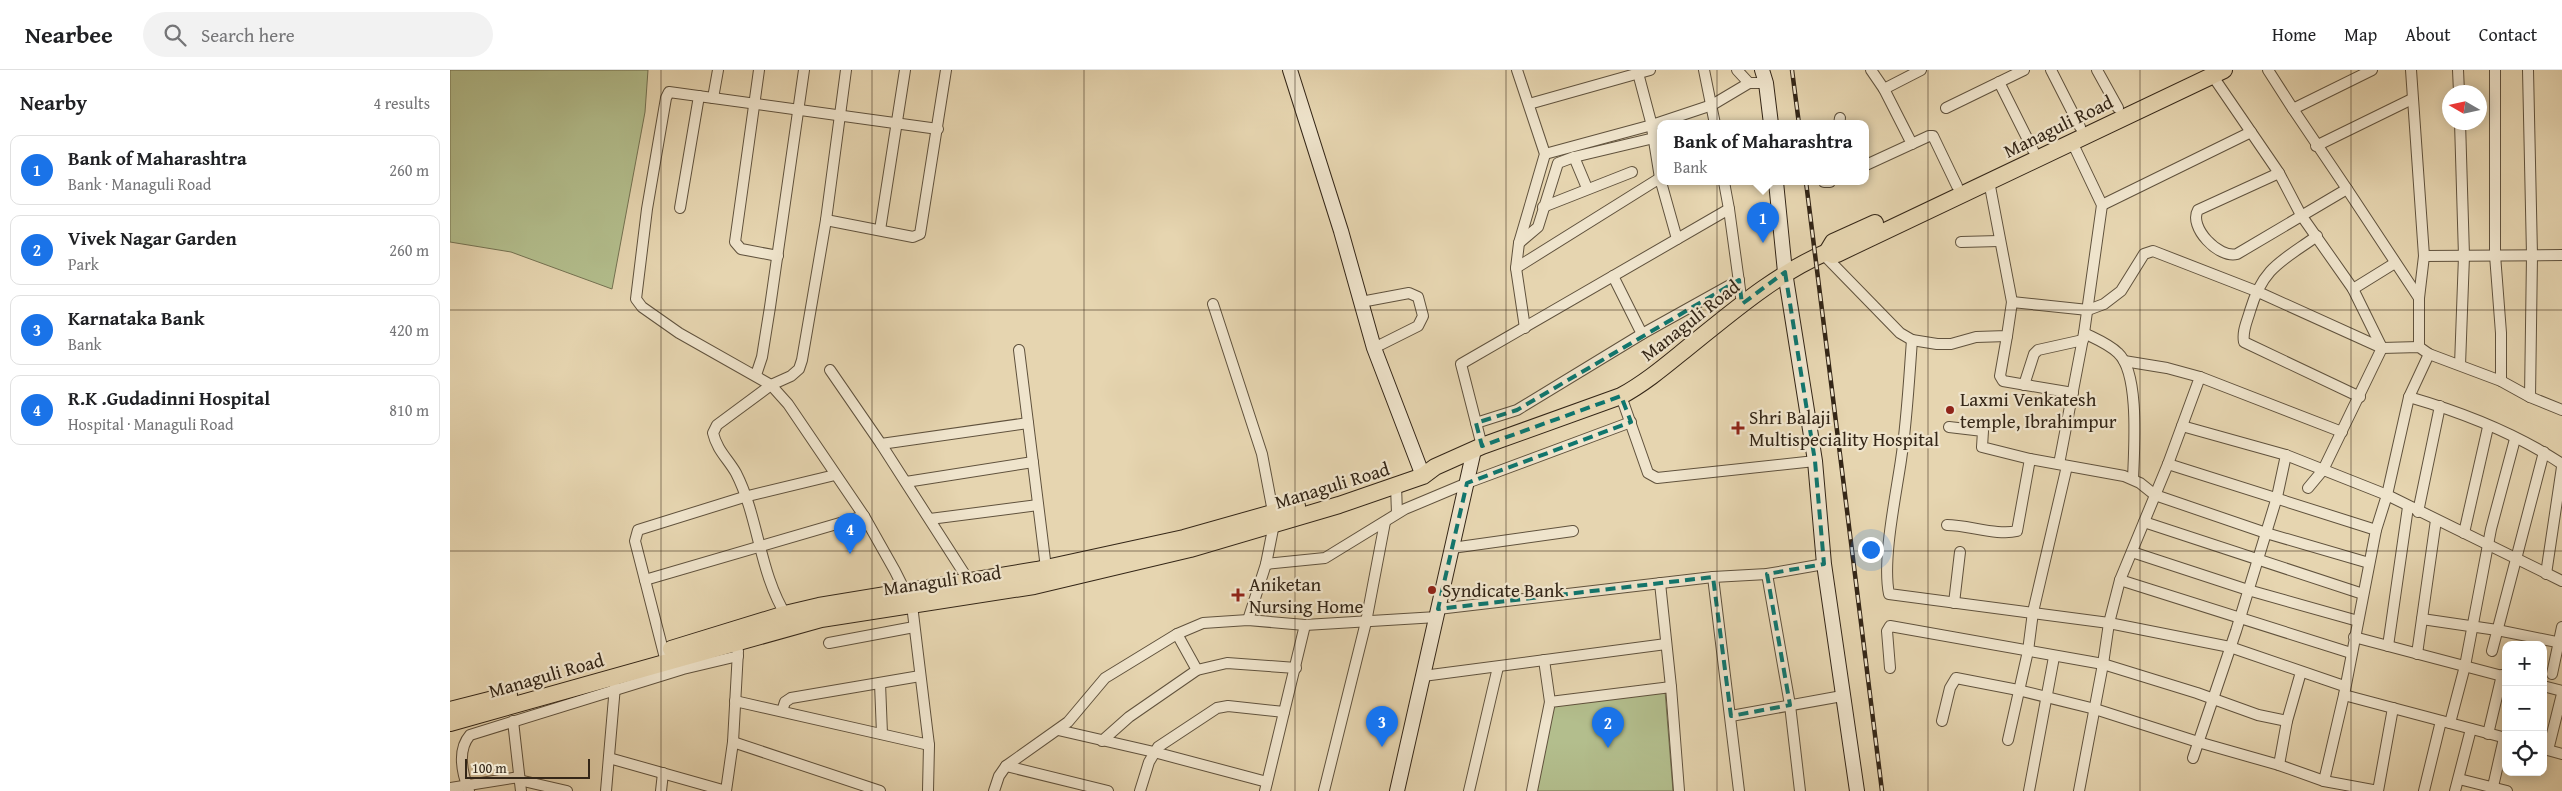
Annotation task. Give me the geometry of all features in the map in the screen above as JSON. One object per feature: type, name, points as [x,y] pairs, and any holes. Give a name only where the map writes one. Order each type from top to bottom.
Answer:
[{"type":"main road","name":"Managuli Road","points":[[908,598],[969,581],[1046,568],[1274,518],[1396,486],[1426,470],[1478,448],[1621,396],[1640,385],[1742,304],[1786,272],[1825,253],[1833,242],[1957,186],[2118,108],[2211,72]]},
{"type":"main road","name":"Managuli Road","points":[[1825,253],[1837,254],[2072,142],[2211,72]]},
{"type":"main road","name":"Managuli Road","points":[[450,710],[567,685],[610,678],[664,656],[737,643],[789,620],[908,598],[1050,583],[1190,549],[1336,496],[1426,470]]},
{"type":"main road","name":"Managuli Road","points":[[450,723],[567,685]]},
{"type":"street","points":[[713,98],[718,70]]},
{"type":"street","points":[[759,70],[735,242],[741,249],[778,256]]},
{"type":"street","points":[[756,375],[762,358],[804,70]]},
{"type":"street","points":[[789,620],[772,590],[735,472],[720,452],[713,434],[718,425],[771,385],[791,376],[799,369],[826,220],[846,70]]},
{"type":"street","points":[[880,230],[905,70]]},
{"type":"street","points":[[826,220],[913,237],[920,234],[946,70]]},
{"type":"street","points":[[1290,70],[1341,231],[1374,348],[1426,470]]},
{"type":"street","points":[[1517,70],[1544,154],[1519,243],[1516,268],[1525,328]]},
{"type":"street","points":[[1529,104],[1650,70]]},
{"type":"street","points":[[1704,70],[1714,120]]},
{"type":"street","points":[[1737,70],[1749,84]]},
{"type":"street","points":[[1871,70],[1884,89],[1912,144]]},
{"type":"street","points":[[1884,89],[1920,70]]},
{"type":"street","points":[[1946,108],[2024,70]]},
{"type":"street","points":[[2051,70],[2080,127]]},
{"type":"street","points":[[2097,70],[2118,108]]},
{"type":"street","points":[[2268,70],[2316,146],[2419,298]]},
{"type":"street","points":[[2293,109],[2372,70]]},
{"type":"street","points":[[2411,70],[2424,256],[2419,298],[2419,347]]},
{"type":"street","points":[[2458,70],[2459,85]]},
{"type":"street","points":[[2495,70],[2495,255],[2501,333],[2501,381]]},
{"type":"street","points":[[2528,70],[2532,255],[2530,397]]},
{"type":"street","points":[[2211,72],[2279,173],[2301,215],[2318,236],[2353,289],[2382,348]]},
{"type":"street","points":[[1638,73],[1652,125],[1657,160]]},
{"type":"street","points":[[1667,120],[1712,105],[1764,77],[1769,120]]},
{"type":"street","points":[[1999,82],[2033,150]]},
{"type":"street","points":[[928,791],[929,745],[914,627],[908,598],[864,516],[788,404],[771,385],[680,332],[642,307],[636,299],[647,209],[666,98],[672,91],[938,129]]},
{"type":"street","points":[[680,208],[699,96]]},
{"type":"street","points":[[2316,146],[2412,99]]},
{"type":"street","points":[[1544,154],[1657,123]]},
{"type":"street","points":[[2460,130],[2464,256],[2460,365]]},
{"type":"street","points":[[2102,205],[2252,132]]},
{"type":"street","points":[[1869,164],[1929,136],[1933,136],[1957,186]]},
{"type":"street","points":[[1519,243],[1538,227],[1558,163],[1574,156],[1654,138]]},
{"type":"street","points":[[2008,740],[2028,651],[2033,612],[2063,465],[2084,337],[2102,205],[2072,142]]},
{"type":"street","points":[[1574,156],[1587,188]]},
{"type":"street","points":[[1543,207],[1587,188],[1632,172]]},
{"type":"street","points":[[2279,173],[2198,210],[2195,218],[2196,224],[2210,244],[2234,255],[2347,190]]},
{"type":"street","points":[[1989,181],[2012,302],[2000,376],[2005,382],[2074,393]]},
{"type":"street","points":[[1516,268],[1657,183]]},
{"type":"street","points":[[1661,185],[1677,239]]},
{"type":"street","points":[[1725,185],[1742,304]]},
{"type":"street","points":[[1776,185],[1786,272],[1816,461],[1824,564],[1857,791]]},
{"type":"street","points":[[1397,791],[1467,482],[1478,448],[1476,423],[1461,364],[1729,209]]},
{"type":"street","points":[[2318,236],[2267,273],[2256,291],[2243,334],[2244,342],[2360,397]]},
{"type":"street","points":[[1961,242],[1999,241]]},
{"type":"street","points":[[2012,302],[2088,310],[2104,304],[2121,292],[2144,254],[2153,251],[2256,291],[2382,348],[2419,347],[2430,354],[2501,381],[2530,397],[2562,410]]},
{"type":"street","points":[[1825,253],[1900,333],[1912,340],[1951,344],[1976,337],[2007,336]]},
{"type":"street","points":[[2424,256],[2562,255]]},
{"type":"street","points":[[2353,289],[2395,263]]},
{"type":"street","points":[[1613,276],[1642,334]]},
{"type":"street","points":[[1476,423],[1517,410],[1642,334],[1739,280]]},
{"type":"street","points":[[1361,302],[1409,293],[1418,297],[1423,316],[1418,326],[1374,348]]},
{"type":"street","points":[[1212,304],[1262,454],[1274,518],[1266,564],[1248,620]]},
{"type":"street","points":[[2024,385],[2034,354],[2038,350],[2084,337],[2117,352],[2124,361],[2128,371],[2135,415],[2133,479]]},
{"type":"street","points":[[1912,340],[1902,458],[1894,501],[1888,565],[1889,594],[2109,623],[2230,647],[2393,708],[2502,737]]},
{"type":"street","points":[[2308,488],[2323,470],[2360,397],[2372,364],[2382,348]]},
{"type":"street","points":[[1019,350],[1046,568]]},
{"type":"street","points":[[2330,785],[2344,691],[2376,530],[2387,495],[2409,397],[2430,354]]},
{"type":"street","points":[[2124,361],[2167,368],[2200,377],[2342,432]]},
{"type":"street","points":[[830,370],[881,444],[969,581]]},
{"type":"street","points":[[2079,791],[2109,623],[2120,580],[2168,464],[2200,377]]},
{"type":"street","points":[[1621,396],[1648,473],[1657,478],[1816,461]]},
{"type":"street","points":[[2409,397],[2440,406],[2544,452],[2562,466],[2546,574]]},
{"type":"street","points":[[2388,646],[2413,510],[2440,406]]},
{"type":"street","points":[[1266,564],[1325,558],[1397,513],[1467,482],[1631,422]]},
{"type":"street","points":[[881,444],[1028,423]]},
{"type":"street","points":[[2182,426],[2286,455],[2387,495],[2413,510],[2562,581]]},
{"type":"street","points":[[1949,427],[1983,431],[1982,448],[2133,479],[2155,495],[2266,533],[2369,563]]},
{"type":"street","points":[[2464,533],[2488,427]]},
{"type":"street","points":[[2424,791],[2465,666],[2488,545],[2515,439]]},
{"type":"street","points":[[2492,650],[2544,452]]},
{"type":"street","points":[[2193,758],[2240,619],[2277,497],[2286,455]]},
{"type":"street","points":[[1947,525],[1965,525],[2005,533],[2016,531],[2030,459]]},
{"type":"street","points":[[906,482],[1033,462]]},
{"type":"street","points":[[2168,464],[2277,497],[2376,530]]},
{"type":"street","points":[[664,656],[635,541],[638,530],[744,497],[835,475]]},
{"type":"street","points":[[1396,486],[1397,513]]},
{"type":"street","points":[[930,519],[1038,505]]},
{"type":"street","points":[[645,580],[759,545],[864,516]]},
{"type":"street","points":[[2417,654],[2436,520]]},
{"type":"street","points":[[1324,791],[1366,622],[1385,522]]},
{"type":"street","points":[[2144,522],[2363,594]]},
{"type":"street","points":[[1452,548],[1573,531]]},
{"type":"street","points":[[1954,603],[1960,552]]},
{"type":"street","points":[[2132,552],[2248,590],[2358,621]]},
{"type":"street","points":[[994,791],[1006,766],[1058,730],[1074,716],[1105,678],[1177,634],[1203,623],[1248,620],[1305,625],[1366,622],[1660,583],[1713,577],[1767,574],[1824,564]]},
{"type":"street","points":[[1767,574],[1790,705],[1800,791]]},
{"type":"street","points":[[1713,577],[1740,791]]},
{"type":"street","points":[[2120,580],[2351,653]]},
{"type":"street","points":[[1660,583],[1679,791]]},
{"type":"street","points":[[2422,620],[2473,626],[2560,643]]},
{"type":"street","points":[[1058,730],[1154,752],[1266,787],[1305,625]]},
{"type":"street","points":[[1890,668],[1887,631],[1890,626],[2054,657],[2103,664],[2213,699],[2258,716],[2287,721]]},
{"type":"street","points":[[829,643],[914,627]]},
{"type":"street","points":[[2552,674],[2562,627]]},
{"type":"street","points":[[1177,634],[1197,670]]},
{"type":"street","points":[[2354,637],[2502,675]]},
{"type":"street","points":[[468,788],[461,757],[463,742],[470,735],[513,721],[610,678],[683,669],[737,643],[733,742],[726,791],[609,758]]},
{"type":"street","points":[[1423,676],[1498,668],[1666,644]]},
{"type":"street","points":[[2029,791],[2048,699],[2054,657]]},
{"type":"street","points":[[1532,791],[1550,702],[1544,660]]},
{"type":"street","points":[[1102,741],[1129,717],[1197,670],[1227,663],[1296,668]]},
{"type":"street","points":[[1469,791],[1498,668]]},
{"type":"street","points":[[2279,765],[2287,721],[2301,672]]},
{"type":"street","points":[[782,711],[785,702],[791,698],[920,676]]},
{"type":"street","points":[[606,791],[609,758],[610,678]]},
{"type":"street","points":[[1942,721],[1950,688],[1956,678],[2018,690],[2048,699],[2095,709],[2198,742],[2279,765],[2330,785],[2378,791],[2393,708]]},
{"type":"street","points":[[880,683],[882,734]]},
{"type":"street","points":[[2488,734],[2502,683]]},
{"type":"street","points":[[1550,702],[1671,687]]},
{"type":"street","points":[[2547,687],[2562,693],[2547,746]]},
{"type":"street","points":[[1731,716],[1842,696]]},
{"type":"street","points":[[735,701],[929,745]]},
{"type":"street","points":[[1140,791],[1154,752],[1217,708],[1228,706],[1284,712]]},
{"type":"street","points":[[513,721],[520,783]]},
{"type":"street","points":[[2455,791],[2471,729]]},
{"type":"street","points":[[733,742],[880,791]]},
{"type":"street","points":[[2547,749],[2562,754]]},
{"type":"street","points":[[2492,789],[2502,750]]},
{"type":"street","points":[[1006,766],[1108,791]]},
{"type":"street","points":[[661,791],[663,773]]},
{"type":"street","points":[[2459,780],[2507,791]]},
{"type":"street","points":[[450,788],[520,783],[567,791]]},
{"type":"highlighted area","points":[[1785,272],[1815,461],[1824,564],[1767,574],[1790,705],[1731,716],[1713,577],[1438,609],[1467,483],[1631,422],[1621,396],[1482,446],[1476,423],[1517,410],[1739,280],[1742,304]]},
{"type":"green space","points":[[450,70],[648,70],[645,112],[612,289],[511,252],[450,242]]},
{"type":"green space","points":[[1665,691],[1673,791],[1537,791],[1553,706]]},
{"type":"railway","points":[[1792,70],[1798,120]]},
{"type":"railway","points":[[1806,185],[1882,791]]},
{"type":"place","name":"Bank of Maharashtra","points":[[1763,243]]},
{"type":"place","name":"Laxmi Venkatesh temple, Ibrahimpur","points":[[1950,410]]},
{"type":"place","name":"Shri Balaji Multispeciality Hospital","points":[[1738,428]]},
{"type":"place","name":"R.K .Gudadinni Hospital","points":[[850,554]]},
{"type":"place","name":"Syndicate Bank","points":[[1432,590]]},
{"type":"place","name":"Aniketan Nursing Home","points":[[1238,595]]},
{"type":"place","name":"Karnataka Bank","points":[[1382,747]]},
{"type":"place","name":"Vivek Nagar Garden","points":[[1608,748]]}]
